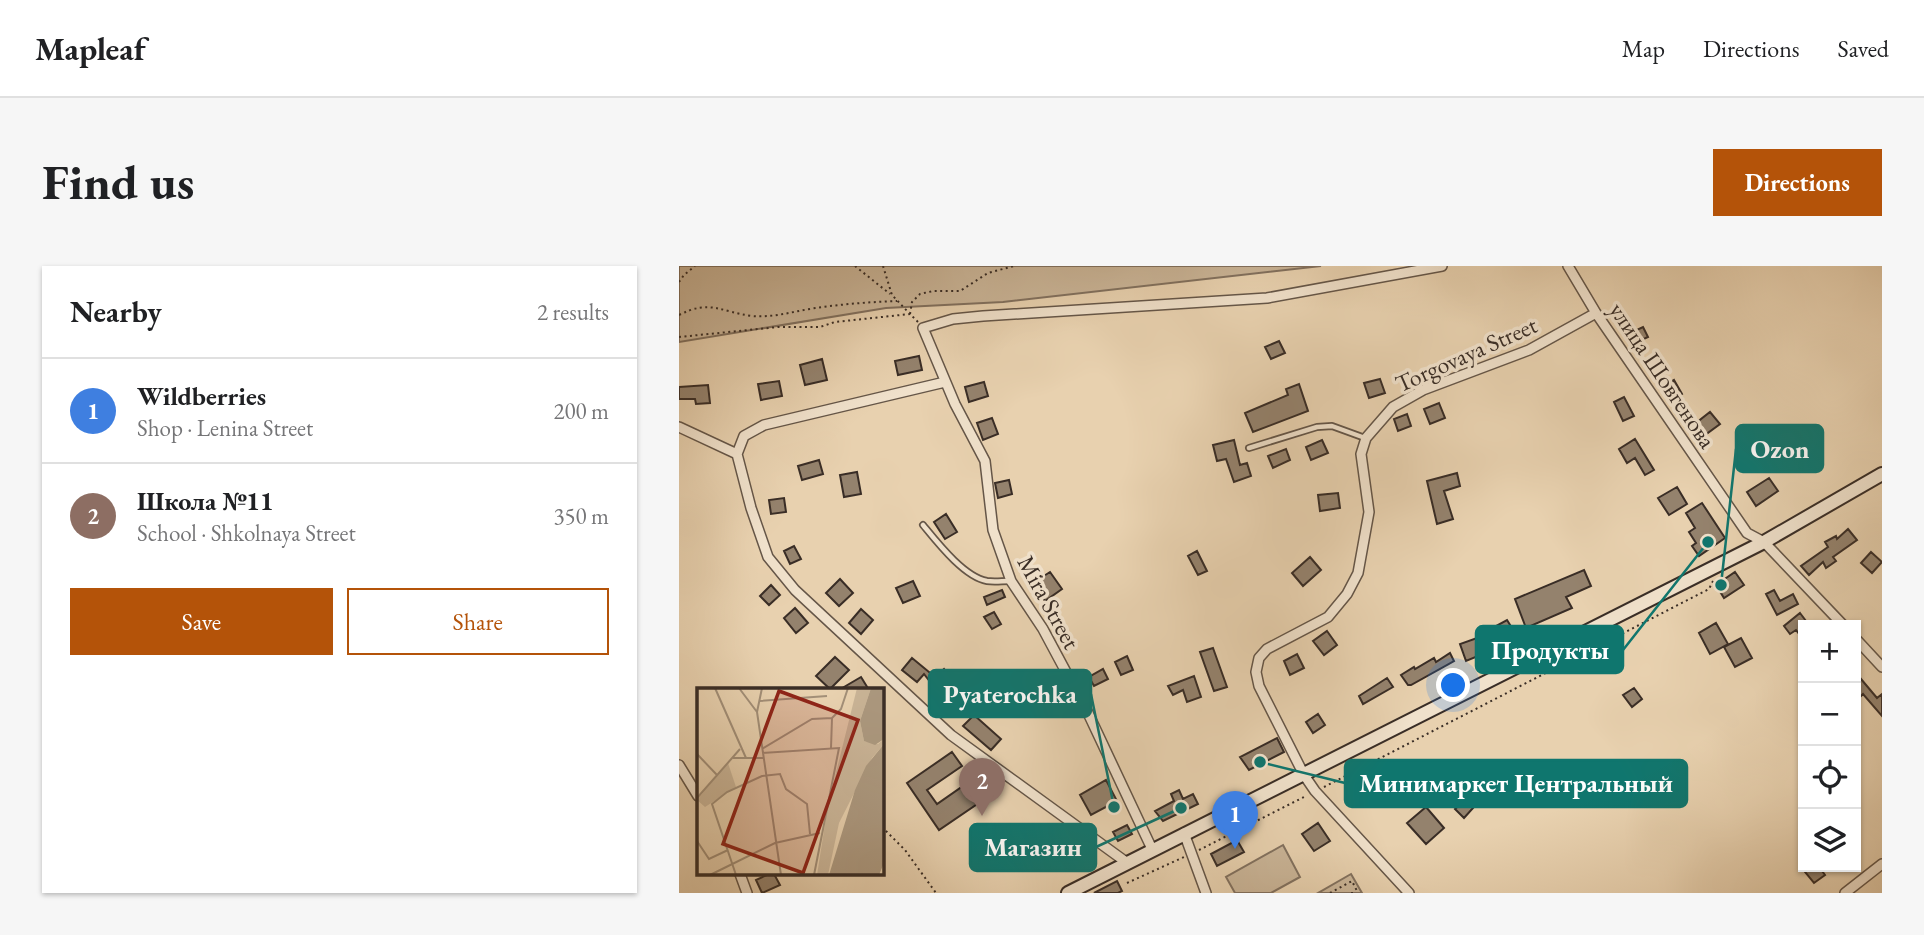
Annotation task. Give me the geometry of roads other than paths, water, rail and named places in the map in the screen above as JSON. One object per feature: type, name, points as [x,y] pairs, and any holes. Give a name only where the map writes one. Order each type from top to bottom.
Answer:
[{"type":"street","name":"Mira Street","points":[[1152,849],[1088,713],[1043,629],[1010,581],[993,530],[985,461],[945,382],[923,328],[953,319],[982,316],[1267,298],[1442,266]]},
{"type":"street","name":"улица Шовгенова","points":[[1568,266],[1747,533],[1764,542],[1838,620]]},
{"type":"street","name":"Torgovaya Street","points":[[1366,438],[1393,407],[1423,390],[1529,350],[1597,313]]},
{"type":"street","points":[[945,382],[764,425],[744,436],[737,454],[751,508],[768,557],[795,590],[951,735],[1126,862]]},
{"type":"street","points":[[679,427],[737,454]]},
{"type":"street","points":[[1366,438],[1361,454],[1369,512],[1358,573],[1347,594],[1328,617],[1267,649],[1259,658],[1256,672],[1258,687],[1315,791],[1409,893]]},
{"type":"street","points":[[1068,893],[1184,832],[1304,775],[1764,542],[1882,474]]},
{"type":"street","points":[[1861,644],[1882,667]]},
{"type":"street","points":[[679,765],[697,794]]},
{"type":"street","points":[[1184,832],[1206,893]]},
{"type":"street","points":[[1845,893],[1882,863]]},
{"type":"street","points":[[741,876],[747,893]]},
{"type":"lane","points":[[1249,448],[1317,427],[1332,426],[1366,438]]},
{"type":"lane","points":[[923,525],[972,576],[986,581],[1010,581]]},
{"type":"place","name":"Продукты","points":[[1708,542]]},
{"type":"place","name":"Ozon","points":[[1721,585]]},
{"type":"place","name":"Минимаркет Центральный","points":[[1260,762]]},
{"type":"place","name":"Pyaterochka","points":[[1114,807]]},
{"type":"place","name":"Магазин","points":[[1181,808]]},
{"type":"place","name":"Школа №11","points":[[982,816]]},
{"type":"place","name":"Wildberries","points":[[1235,849]]}]
